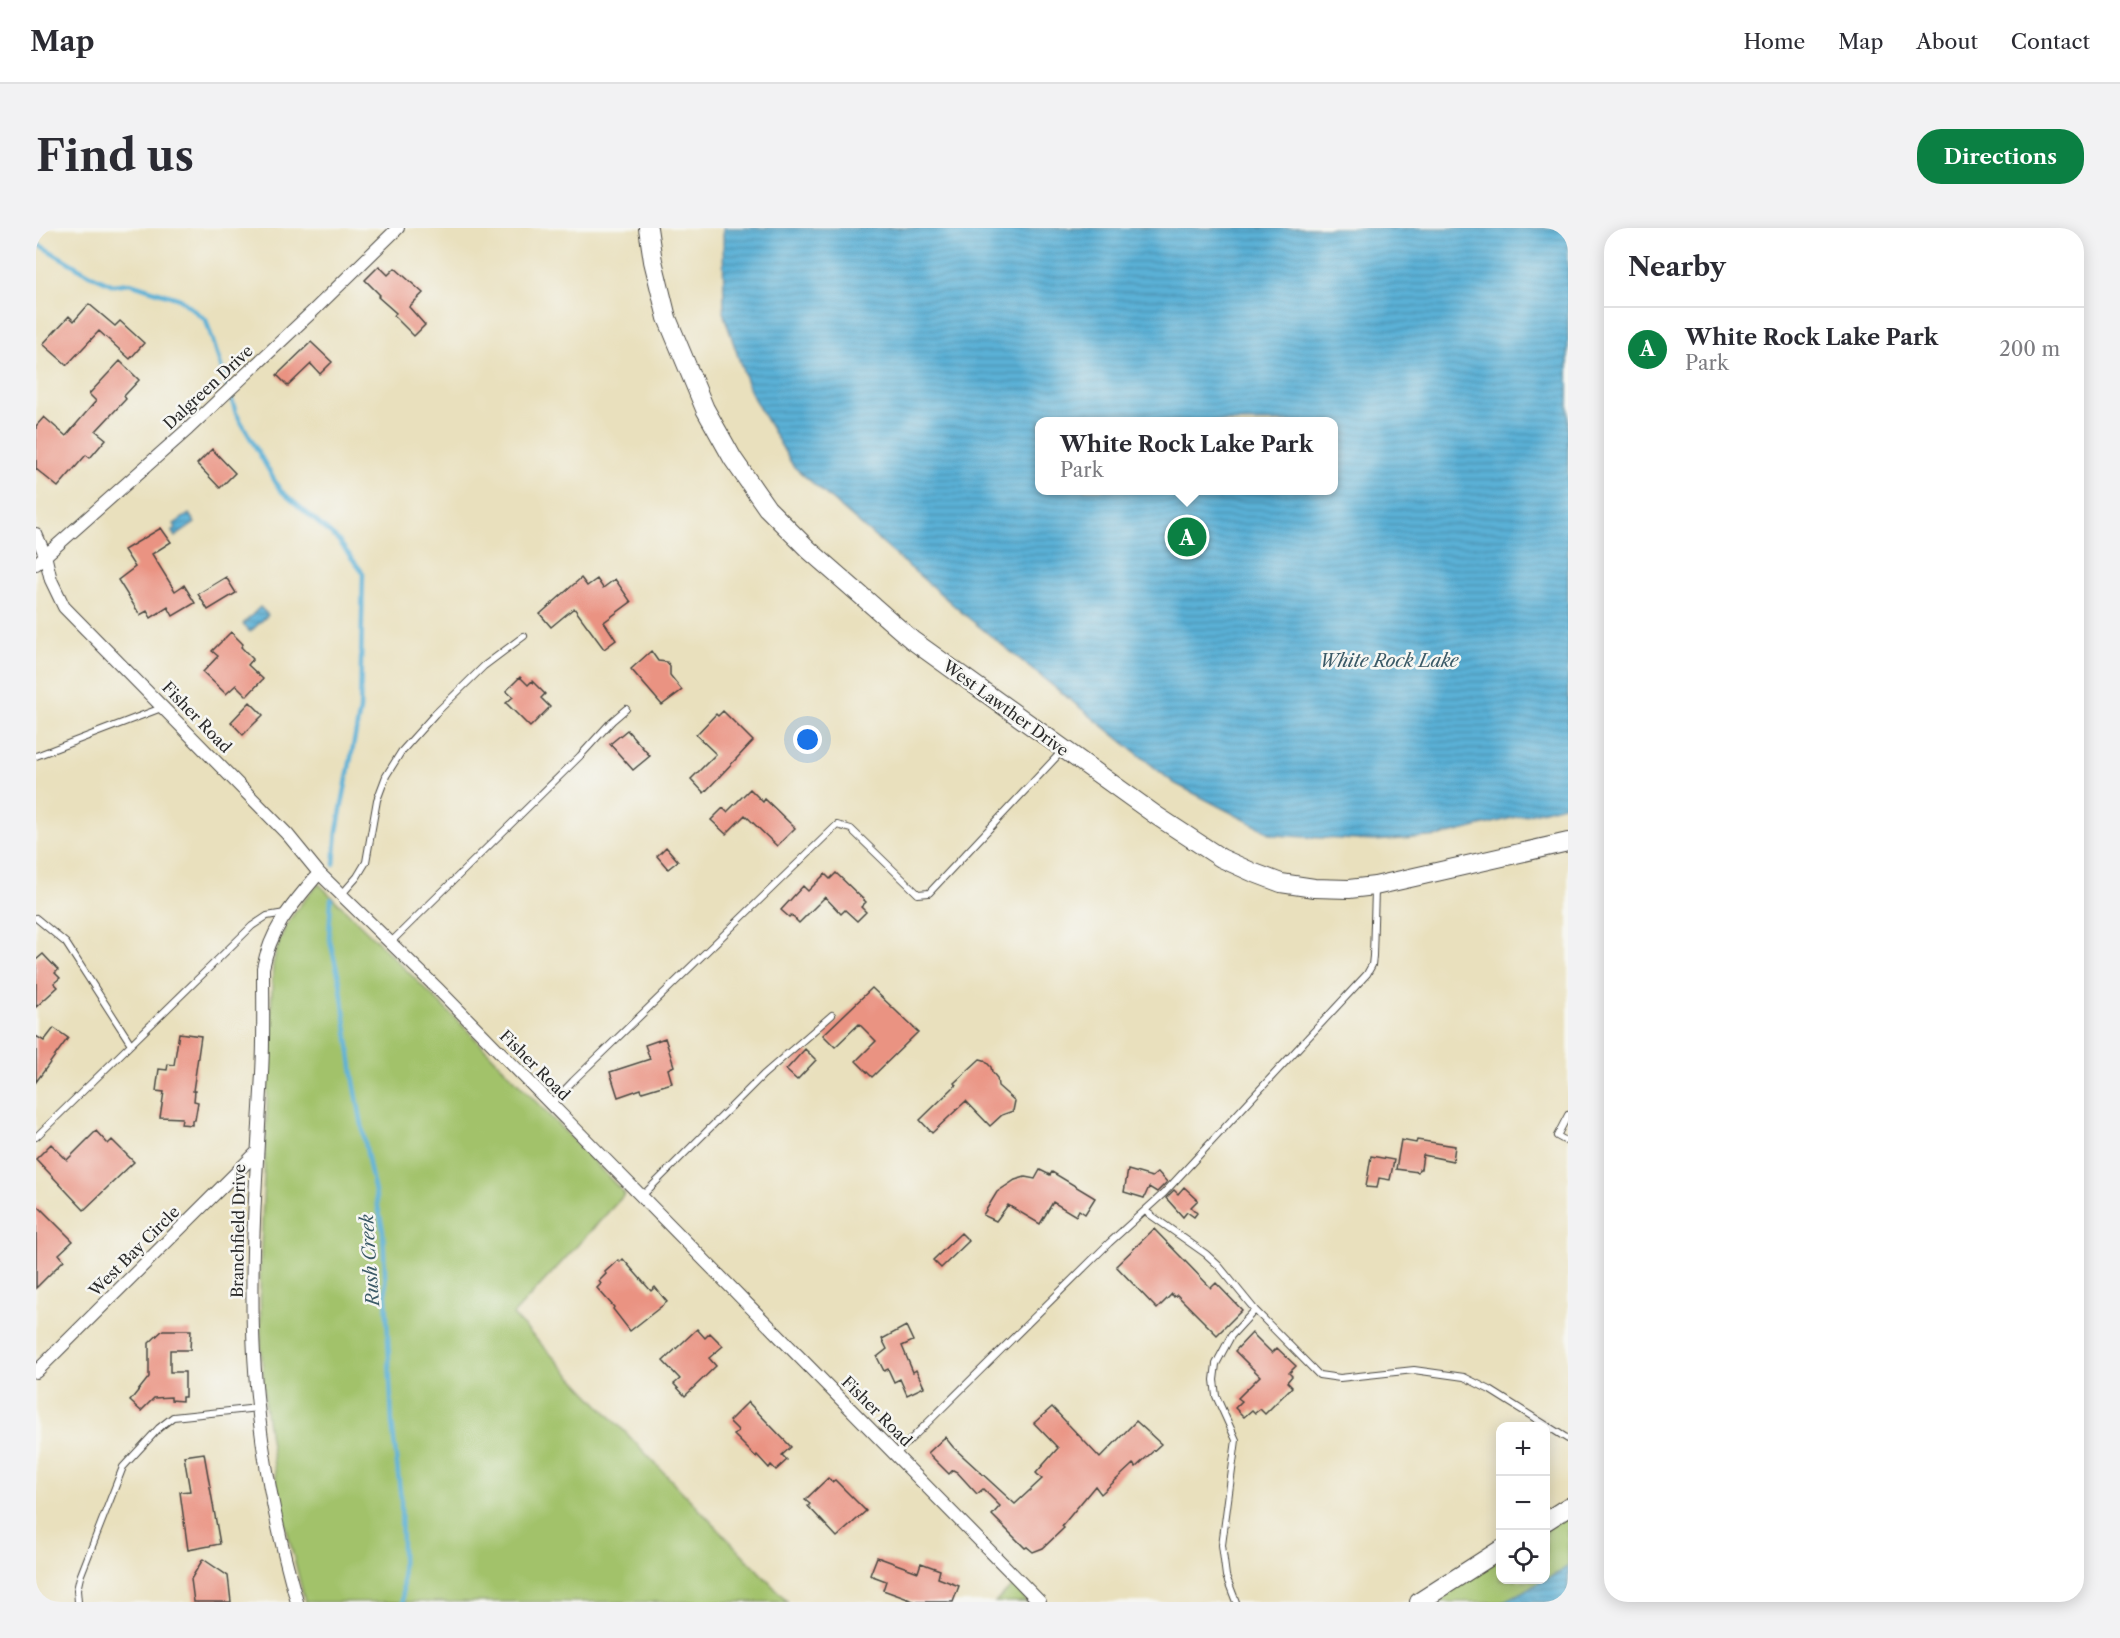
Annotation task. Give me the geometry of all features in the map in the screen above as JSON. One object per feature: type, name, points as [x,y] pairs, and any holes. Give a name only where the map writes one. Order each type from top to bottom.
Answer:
[{"type":"street","name":"Dalgreen Drive","points":[[40,559],[188,429],[398,228]]},
{"type":"street","name":"West Lawther Drive","points":[[648,228],[652,261],[680,353],[705,409],[733,459],[767,508],[809,550],[912,640],[1157,816],[1221,858],[1281,883],[1314,888],[1349,889],[1375,886],[1568,842]]},
{"type":"street","name":"Fisher Road","points":[[36,534],[40,559],[64,607],[165,707],[288,835],[319,873],[551,1104],[1040,1602]]},
{"type":"street","name":"Branchfield Drive","points":[[297,1602],[270,1496],[258,1408],[254,1355],[253,1287],[256,1153],[262,1071],[263,968],[270,941],[285,913],[319,873]]},
{"type":"street","name":"West Bay Circle","points":[[36,1372],[256,1153]]},
{"type":"street","points":[[1550,1518],[1568,1507]]},
{"type":"street","points":[[1419,1602],[1496,1553]]},
{"type":"lane","points":[[342,894],[366,862],[377,800],[401,752],[435,714],[484,666],[524,636]]},
{"type":"lane","points":[[36,756],[165,707]]},
{"type":"lane","points":[[390,942],[580,756],[612,721],[626,710]]},
{"type":"lane","points":[[551,1104],[837,825],[851,829],[918,894],[928,893],[1063,750]]},
{"type":"lane","points":[[896,1454],[1109,1243],[1164,1193],[1367,974],[1372,965],[1373,956],[1375,886]]},
{"type":"lane","points":[[36,1137],[252,926],[267,916],[285,913]]},
{"type":"lane","points":[[36,918],[66,943],[131,1044]]},
{"type":"lane","points":[[641,1197],[763,1075],[832,1015]]},
{"type":"lane","points":[[1568,1115],[1557,1136],[1568,1142]]},
{"type":"lane","points":[[1145,1211],[1206,1254],[1219,1266],[1255,1310],[1319,1375],[1340,1378],[1414,1370],[1464,1377],[1490,1390],[1568,1440]]},
{"type":"lane","points":[[1236,1602],[1226,1576],[1222,1545],[1236,1440],[1216,1395],[1214,1380],[1216,1364],[1231,1336],[1255,1310]]},
{"type":"lane","points":[[78,1602],[77,1590],[80,1577],[123,1467],[159,1428],[173,1417],[258,1408]]},
{"type":"green space","points":[[319,884],[466,1029],[625,1194],[513,1315],[788,1602],[305,1602],[279,1498],[265,1406],[260,1273],[273,965],[289,921]]},
{"type":"green space","points":[[1568,1514],[1568,1602],[1433,1602],[1496,1562],[1496,1584],[1550,1584],[1550,1526]]},
{"type":"green space","points":[[1013,1586],[1028,1602],[995,1602]]},
{"type":"water","name":"White Rock Lake","points":[[723,228],[1568,228],[1568,804],[1441,836],[1374,841],[1274,835],[1174,783],[966,616],[793,466],[750,392],[724,315]]},
{"type":"water","points":[[189,514],[195,523],[175,537],[172,532],[176,528],[174,524]]},
{"type":"water","points":[[260,607],[268,615],[250,632],[243,624]]},
{"type":"water","points":[[1568,1566],[1568,1602],[1503,1602],[1537,1584],[1550,1584],[1550,1577]]},
{"type":"building","points":[[379,266],[388,275],[395,268],[423,293],[409,307],[425,325],[414,336],[394,316],[396,313],[378,297],[380,295],[365,280]]},
{"type":"building","points":[[89,304],[115,326],[120,321],[144,343],[130,359],[99,331],[67,365],[43,344],[69,316],[74,321]]},
{"type":"building","points":[[311,342],[332,362],[320,374],[311,364],[288,386],[277,375]]},
{"type":"building","points":[[120,361],[139,380],[124,396],[126,399],[96,431],[106,439],[90,458],[86,455],[58,487],[36,469],[36,426],[44,417],[66,436],[96,401],[89,394]]},
{"type":"building","points":[[212,449],[235,473],[220,488],[197,464]]},
{"type":"building","points":[[161,528],[171,542],[152,554],[175,591],[184,585],[195,603],[173,616],[168,607],[151,618],[147,611],[140,615],[118,580],[135,567],[124,550]]},
{"type":"building","points":[[226,577],[236,593],[208,610],[198,594]]},
{"type":"building","points":[[581,578],[587,586],[597,579],[603,588],[615,579],[631,602],[604,622],[616,640],[604,649],[574,608],[551,627],[540,614]]},
{"type":"building","points":[[231,632],[253,659],[248,665],[263,679],[247,696],[236,685],[226,694],[203,672],[218,656],[212,651]]},
{"type":"building","points":[[651,651],[658,661],[667,662],[670,666],[670,675],[682,690],[662,705],[631,669]]},
{"type":"building","points":[[520,677],[528,685],[532,681],[545,694],[541,698],[550,707],[530,727],[506,703],[513,697],[506,691]]},
{"type":"building","points":[[250,702],[263,715],[243,735],[231,722]]},
{"type":"building","points":[[723,711],[753,741],[704,793],[691,779],[716,754],[696,735],[716,714],[718,716]]},
{"type":"building","points":[[627,730],[650,756],[633,770],[610,744]]},
{"type":"building","points":[[750,789],[763,802],[765,799],[795,828],[777,846],[745,815],[726,834],[711,820],[723,808],[727,812]]},
{"type":"building","points":[[666,847],[678,861],[668,869],[657,856]]},
{"type":"building","points":[[836,873],[866,902],[861,907],[866,912],[857,921],[845,910],[841,914],[825,897],[799,923],[791,915],[789,917],[781,910],[803,886],[808,891],[825,874],[830,879]]},
{"type":"building","points":[[43,954],[58,970],[55,973],[60,978],[54,983],[58,987],[36,1007],[36,960]]},
{"type":"building","points":[[872,988],[918,1032],[872,1077],[856,1061],[876,1041],[859,1024],[835,1047],[823,1035]]},
{"type":"building","points":[[54,1028],[68,1038],[36,1082],[36,1036],[44,1041]]},
{"type":"building","points":[[179,1033],[201,1036],[193,1091],[195,1091],[194,1101],[198,1102],[192,1125],[181,1124],[182,1118],[160,1117],[164,1092],[156,1091],[159,1069],[167,1070],[168,1064],[174,1065]]},
{"type":"building","points":[[665,1038],[674,1066],[668,1069],[672,1083],[642,1092],[641,1089],[618,1097],[610,1072],[650,1059],[645,1045]]},
{"type":"building","points":[[805,1049],[816,1060],[797,1080],[786,1070]]},
{"type":"building","points":[[980,1059],[991,1067],[997,1078],[998,1086],[1015,1101],[1013,1111],[1002,1115],[990,1126],[966,1101],[932,1133],[920,1120]]},
{"type":"building","points":[[96,1131],[108,1144],[112,1140],[134,1162],[84,1210],[36,1159],[51,1144],[67,1160]]},
{"type":"building","points":[[1401,1140],[1455,1146],[1453,1161],[1423,1155],[1421,1169],[1418,1172],[1396,1169]]},
{"type":"building","points":[[1371,1156],[1394,1160],[1390,1180],[1379,1178],[1377,1188],[1366,1187]]},
{"type":"building","points":[[1040,1170],[1050,1175],[1052,1172],[1095,1198],[1085,1214],[1079,1210],[1076,1216],[1053,1202],[1040,1224],[1008,1205],[996,1221],[983,1215],[997,1192],[1015,1180],[1025,1177],[1035,1179]]},
{"type":"building","points":[[1128,1170],[1152,1177],[1158,1172],[1167,1182],[1157,1192],[1149,1187],[1144,1198],[1124,1192]]},
{"type":"building","points":[[1184,1187],[1198,1200],[1191,1207],[1197,1213],[1194,1217],[1187,1212],[1183,1217],[1166,1198],[1174,1190],[1178,1194]]},
{"type":"building","points":[[36,1204],[73,1241],[59,1254],[64,1260],[36,1288]]},
{"type":"building","points":[[1154,1229],[1211,1288],[1216,1283],[1242,1310],[1217,1335],[1177,1295],[1174,1297],[1172,1294],[1157,1309],[1116,1266]]},
{"type":"building","points":[[961,1233],[969,1241],[941,1268],[933,1260]]},
{"type":"building","points":[[623,1259],[651,1291],[655,1287],[667,1302],[630,1331],[613,1309],[614,1307],[597,1288],[605,1272],[618,1260],[620,1262]]},
{"type":"building","points":[[906,1326],[913,1341],[902,1346],[913,1372],[916,1370],[924,1387],[907,1395],[900,1379],[894,1382],[888,1369],[884,1371],[877,1357],[887,1349],[882,1339]]},
{"type":"building","points":[[697,1329],[705,1338],[710,1333],[723,1346],[709,1358],[716,1366],[685,1396],[674,1384],[680,1379],[663,1361]]},
{"type":"building","points":[[163,1330],[191,1330],[190,1350],[170,1350],[170,1372],[185,1372],[185,1397],[182,1397],[182,1401],[171,1400],[171,1397],[154,1398],[141,1411],[130,1401],[149,1377],[149,1343]]},
{"type":"building","points":[[1252,1333],[1272,1353],[1277,1348],[1296,1366],[1289,1373],[1292,1376],[1287,1382],[1292,1387],[1265,1414],[1260,1409],[1255,1413],[1252,1410],[1244,1417],[1235,1408],[1242,1401],[1238,1398],[1260,1376],[1235,1351]]},
{"type":"building","points":[[748,1402],[791,1447],[782,1455],[787,1460],[776,1470],[771,1465],[769,1468],[734,1435],[738,1431],[729,1421]]},
{"type":"building","points":[[1052,1407],[1100,1458],[1136,1421],[1161,1444],[1136,1467],[1133,1464],[1101,1494],[1095,1486],[1062,1526],[1064,1528],[1043,1548],[1033,1552],[1025,1548],[992,1515],[1000,1506],[983,1489],[977,1494],[957,1472],[953,1470],[949,1474],[928,1453],[945,1437],[1015,1504],[1042,1479],[1036,1473],[1058,1448],[1034,1423]]},
{"type":"building","points":[[204,1453],[220,1544],[188,1550],[180,1492],[190,1491],[184,1456]]},
{"type":"building","points":[[828,1478],[832,1482],[835,1480],[866,1511],[837,1537],[805,1500]]},
{"type":"building","points":[[877,1557],[918,1572],[921,1563],[940,1570],[938,1578],[959,1586],[953,1602],[916,1602],[883,1590],[886,1581],[870,1575]]},
{"type":"building","points":[[203,1559],[228,1576],[231,1602],[194,1602],[191,1579]]},
{"type":"waterway","points":[[36,243],[87,273],[113,285],[130,283],[180,299],[206,320],[236,413],[280,490],[338,540],[363,573],[360,710],[337,831],[334,864]]},
{"type":"waterway","name":"Rush Creek","points":[[331,899],[329,937],[340,982],[354,1081],[383,1230],[392,1423],[401,1499],[403,1602]]},
{"type":"place","name":"White Rock Lake Park","points":[[1187,537]]}]
